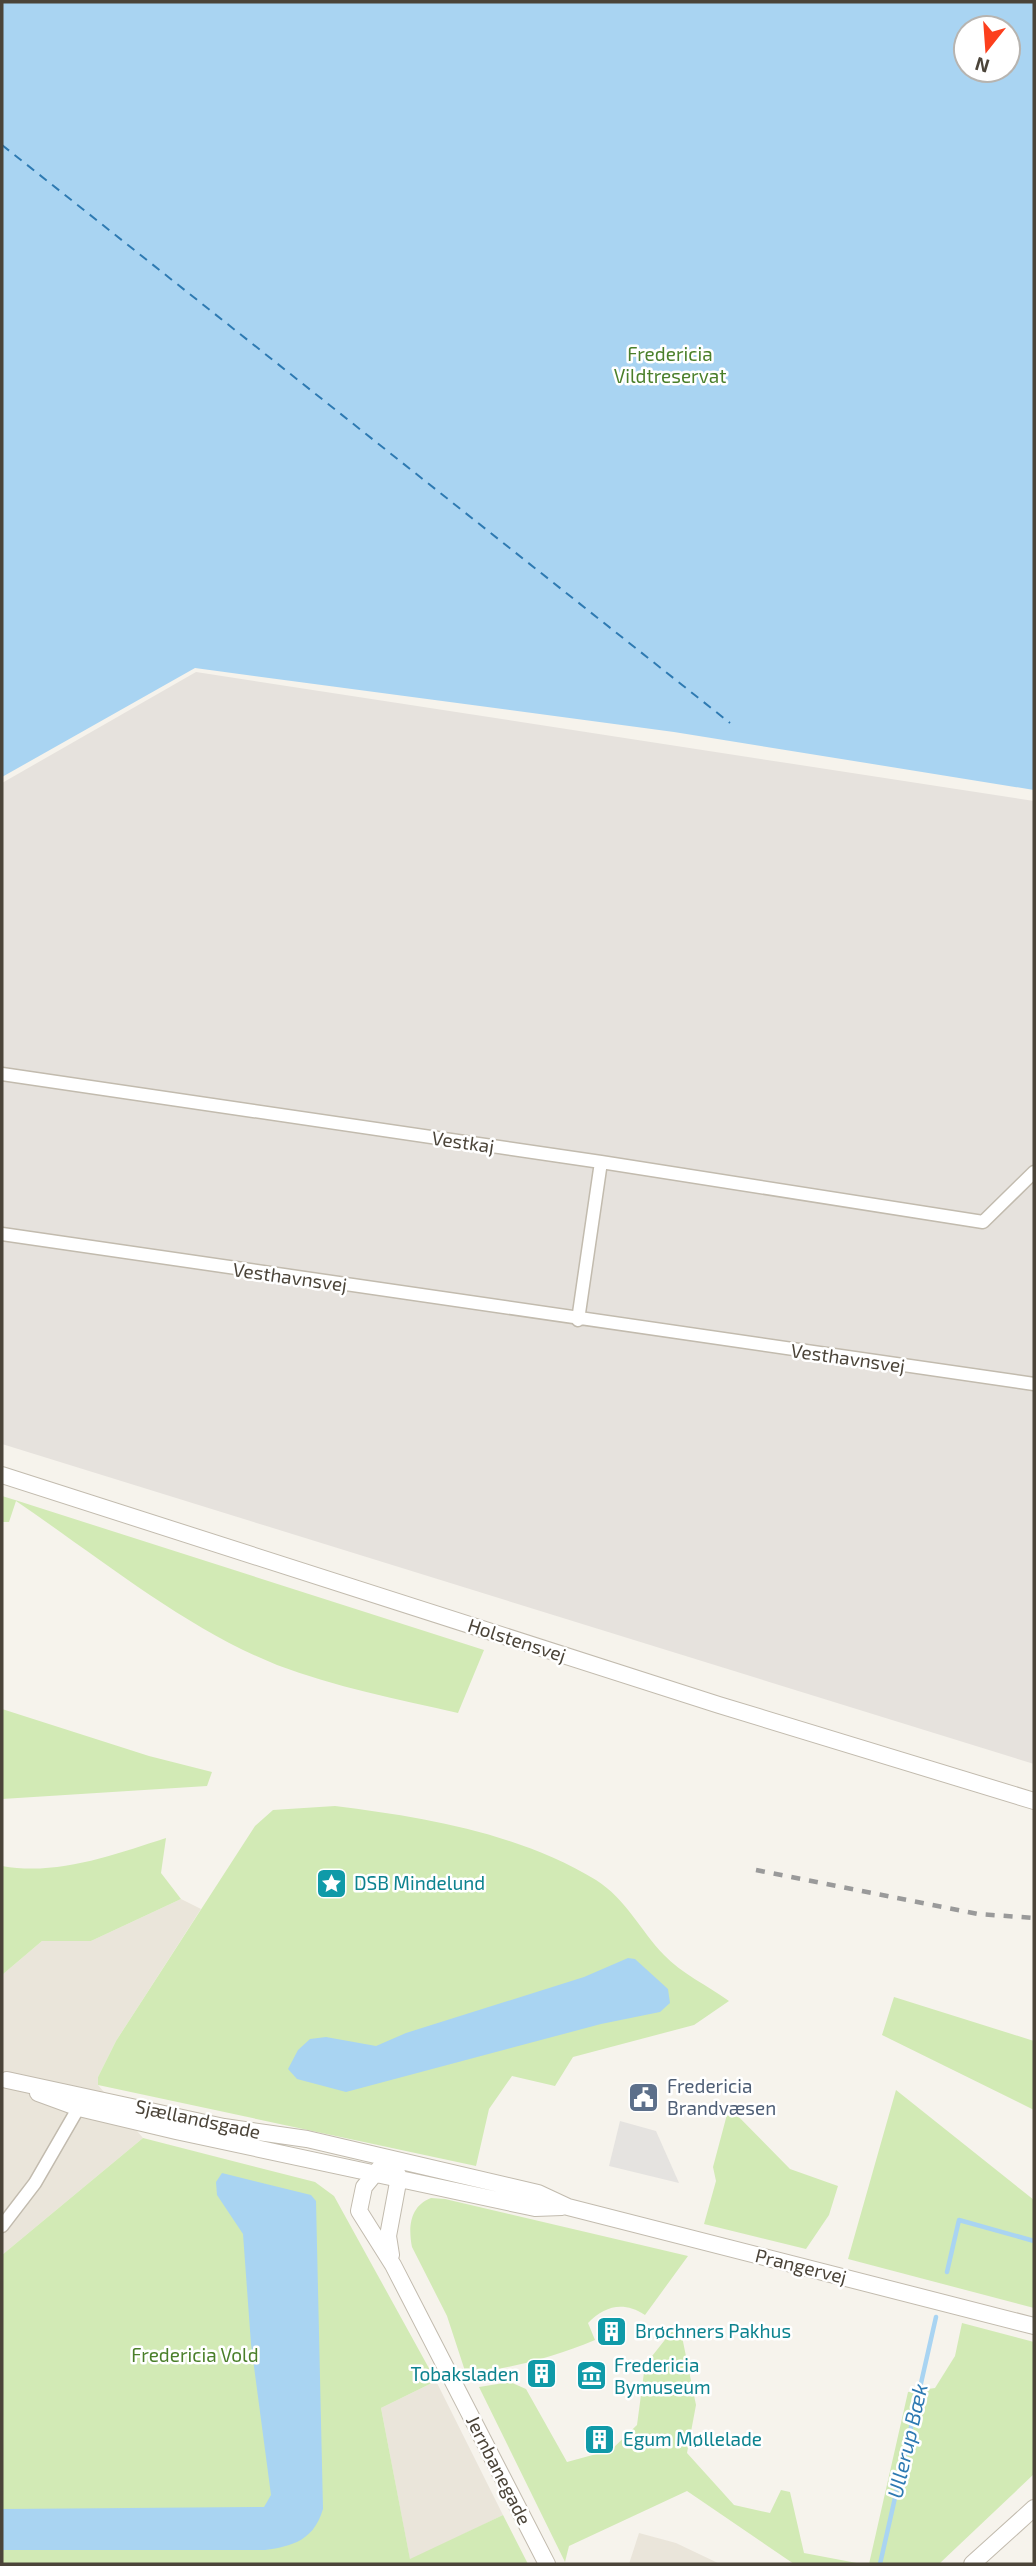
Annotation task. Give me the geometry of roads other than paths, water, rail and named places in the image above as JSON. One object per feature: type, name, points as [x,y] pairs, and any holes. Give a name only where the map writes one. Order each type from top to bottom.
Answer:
[{"type":"street","name":"Vestkaj","points":[[2,1074],[601,1162],[983,1222],[1034,1172]]},
{"type":"street","points":[[578,1320],[601,1162]]},
{"type":"street","name":"Vesthavnsvej","points":[[2,1234],[578,1320],[1034,1384]]},
{"type":"street","name":"Holstensvej","points":[[2,1475],[719,1705],[1034,1801]]},
{"type":"street","name":"Sjællandsgade","points":[[4,2080],[176,2131],[399,2177]]},
{"type":"street","points":[[2,2227],[35,2183],[82,2101]]},
{"type":"street","name":"Sjællandsgade","points":[[82,2101],[307,2139],[389,2158]]},
{"type":"street","points":[[389,2158],[399,2177]]},
{"type":"street","name":"Jernbanegade","points":[[389,2158],[374,2171],[364,2187],[359,2211],[393,2265],[547,2564]]},
{"type":"street","name":"Prangervej","points":[[389,2158],[538,2193],[568,2207],[1034,2326]]},
{"type":"street","name":"Jernbanegade","points":[[393,2265],[388,2236],[399,2177]]},
{"type":"street","name":"Prangervej","points":[[399,2177],[535,2208],[568,2207]]},
{"type":"street","points":[[972,2564],[1034,2508]]},
{"type":"water","name":"Fredericia Vildtreservat","points":[[2,2],[1034,2],[1034,790],[674,732],[195,668],[2,777]]},
{"type":"water","points":[[628,1958],[635,1959],[668,1989],[670,2003],[660,2012],[601,2024],[346,2092],[297,2079],[288,2069],[298,2050],[310,2039],[326,2037],[376,2046],[406,2033],[584,1977]]},
{"type":"water","points":[[222,2173],[311,2195],[316,2201],[323,2509],[314,2528],[294,2543],[265,2550],[2,2550],[2,2509],[264,2507],[271,2495],[251,2344],[243,2234],[217,2195],[216,2182]]},
{"type":"waterway","name":"Ullerup Bæk","points":[[947,2272],[959,2220],[1034,2241]]},
{"type":"waterway","name":"Ullerup Bæk","points":[[880,2564],[936,2317]]},
{"type":"railway","points":[[756,1870],[978,1914],[1034,1918]]},
{"type":"place","name":"DSB Mindelund","points":[[331,1883]]},
{"type":"place","name":"Fredericia Brandvæsen","points":[[644,2097]]},
{"type":"place","name":"Brøchners Pakhus","points":[[612,2331]]},
{"type":"place","name":"Tobaksladen","points":[[542,2374]]},
{"type":"place","name":"Fredericia Bymuseum","points":[[591,2376]]},
{"type":"place","name":"Egum Møllelade","points":[[600,2439]]},
{"type":"park label","name":"Fredericia Vold","points":[[195,2355]]}]
